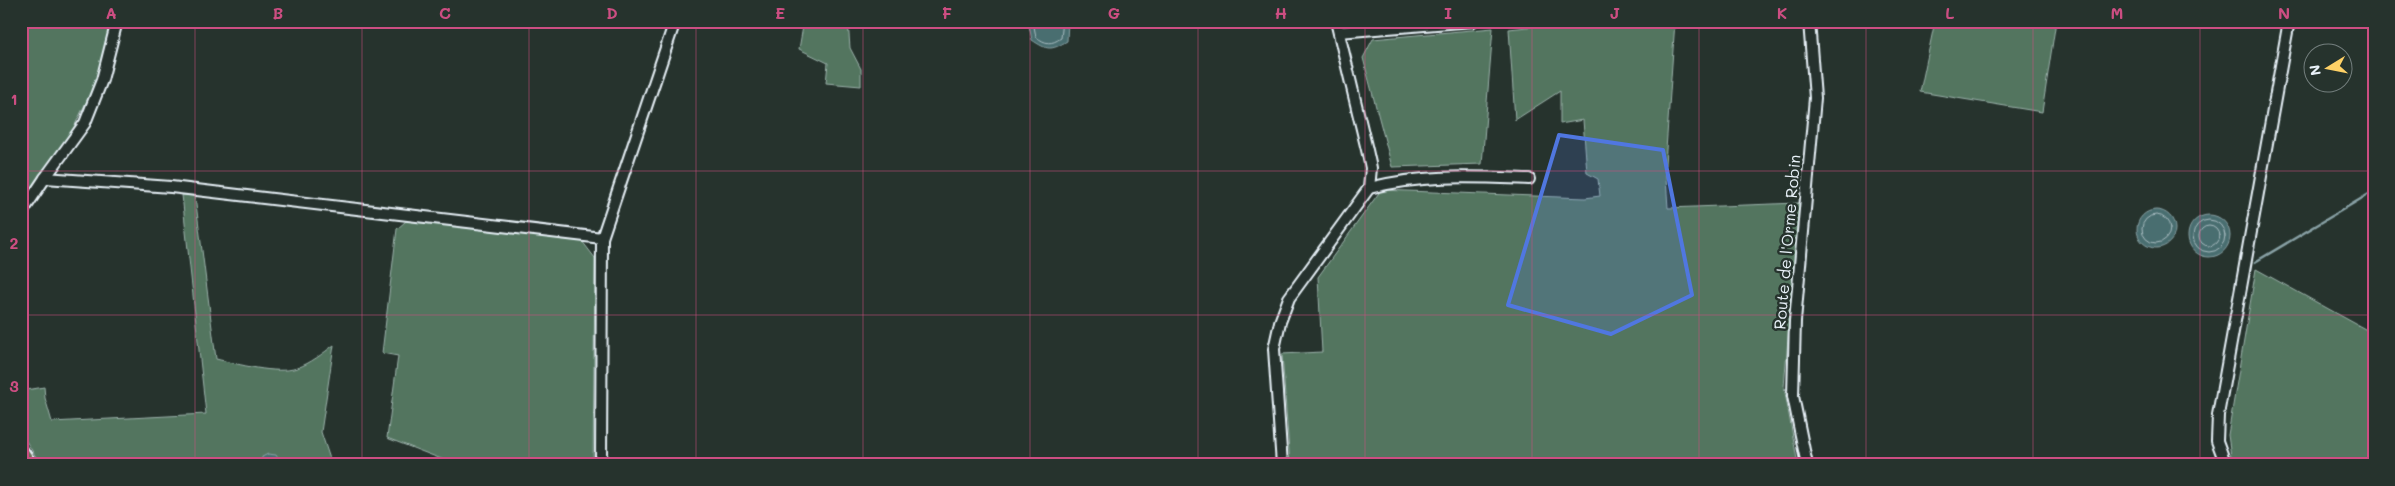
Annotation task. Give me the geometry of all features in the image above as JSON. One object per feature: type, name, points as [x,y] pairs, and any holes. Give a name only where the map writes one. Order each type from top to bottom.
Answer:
[{"type":"highway","points":[[21,453],[29,465]]},
{"type":"street","points":[[21,214],[84,124],[102,80],[117,21]]},
{"type":"street","points":[[601,465],[602,238],[675,21]]},
{"type":"street","points":[[1282,465],[1274,349],[1280,322],[1289,298],[1368,188],[1371,168],[1336,21]]},
{"type":"street","points":[[1339,32],[1473,21]]},
{"type":"street","name":"Route de l'Orme Robin","points":[[1807,465],[1793,396],[1794,321],[1815,98],[1809,21]]},
{"type":"street","points":[[2226,465],[2217,441],[2218,414],[2289,21]]},
{"type":"street","points":[[1368,188],[1419,178],[1455,176],[1529,179]]},
{"type":"street","points":[[45,178],[172,187],[602,238]]},
{"type":"highlighted area","points":[[1559,135],[1663,150],[1692,295],[1611,334],[1508,305]]},
{"type":"green space","points":[[21,21],[112,21],[94,86],[71,133],[21,204]]},
{"type":"green space","points":[[804,21],[848,21],[850,48],[861,69],[861,86],[826,83],[828,63],[799,49]]},
{"type":"green space","points":[[1582,21],[1675,21],[1665,164],[1668,208],[1799,203],[1784,387],[1798,465],[1290,465],[1282,354],[1322,352],[1318,277],[1381,190],[1585,198],[1600,196],[1598,179],[1587,173],[1583,120],[1560,124],[1560,91],[1515,120],[1509,29]]},
{"type":"green space","points":[[1935,21],[2056,21],[2042,112],[1920,92]]},
{"type":"green space","points":[[1493,28],[1482,164],[1392,167],[1363,58],[1373,39]]},
{"type":"green space","points":[[182,195],[195,196],[216,359],[268,370],[288,370],[307,364],[334,345],[321,432],[332,465],[41,465],[21,433],[21,391],[44,387],[52,422],[206,414]]},
{"type":"green space","points":[[406,221],[420,221],[582,241],[595,258],[593,465],[442,465],[444,460],[387,438],[398,356],[382,353],[397,229]]},
{"type":"green space","points":[[2256,269],[2374,334],[2374,465],[2237,465],[2231,456],[2228,435]]},
{"type":"water","points":[[1028,21],[1068,21],[1067,41],[1053,48],[1042,46],[1032,40]]},
{"type":"water","points":[[2156,210],[2170,215],[2175,229],[2170,243],[2156,248],[2142,243],[2137,229],[2142,215]]},
{"type":"water","points":[[2213,215],[2221,218],[2227,224],[2230,236],[2227,248],[2221,254],[2205,257],[2197,254],[2191,248],[2188,232],[2191,224],[2197,218]]},
{"type":"water","points":[[268,454],[276,455],[282,465],[262,465],[262,457]]},
{"type":"waterway","points":[[2255,262],[2374,191]]}]
